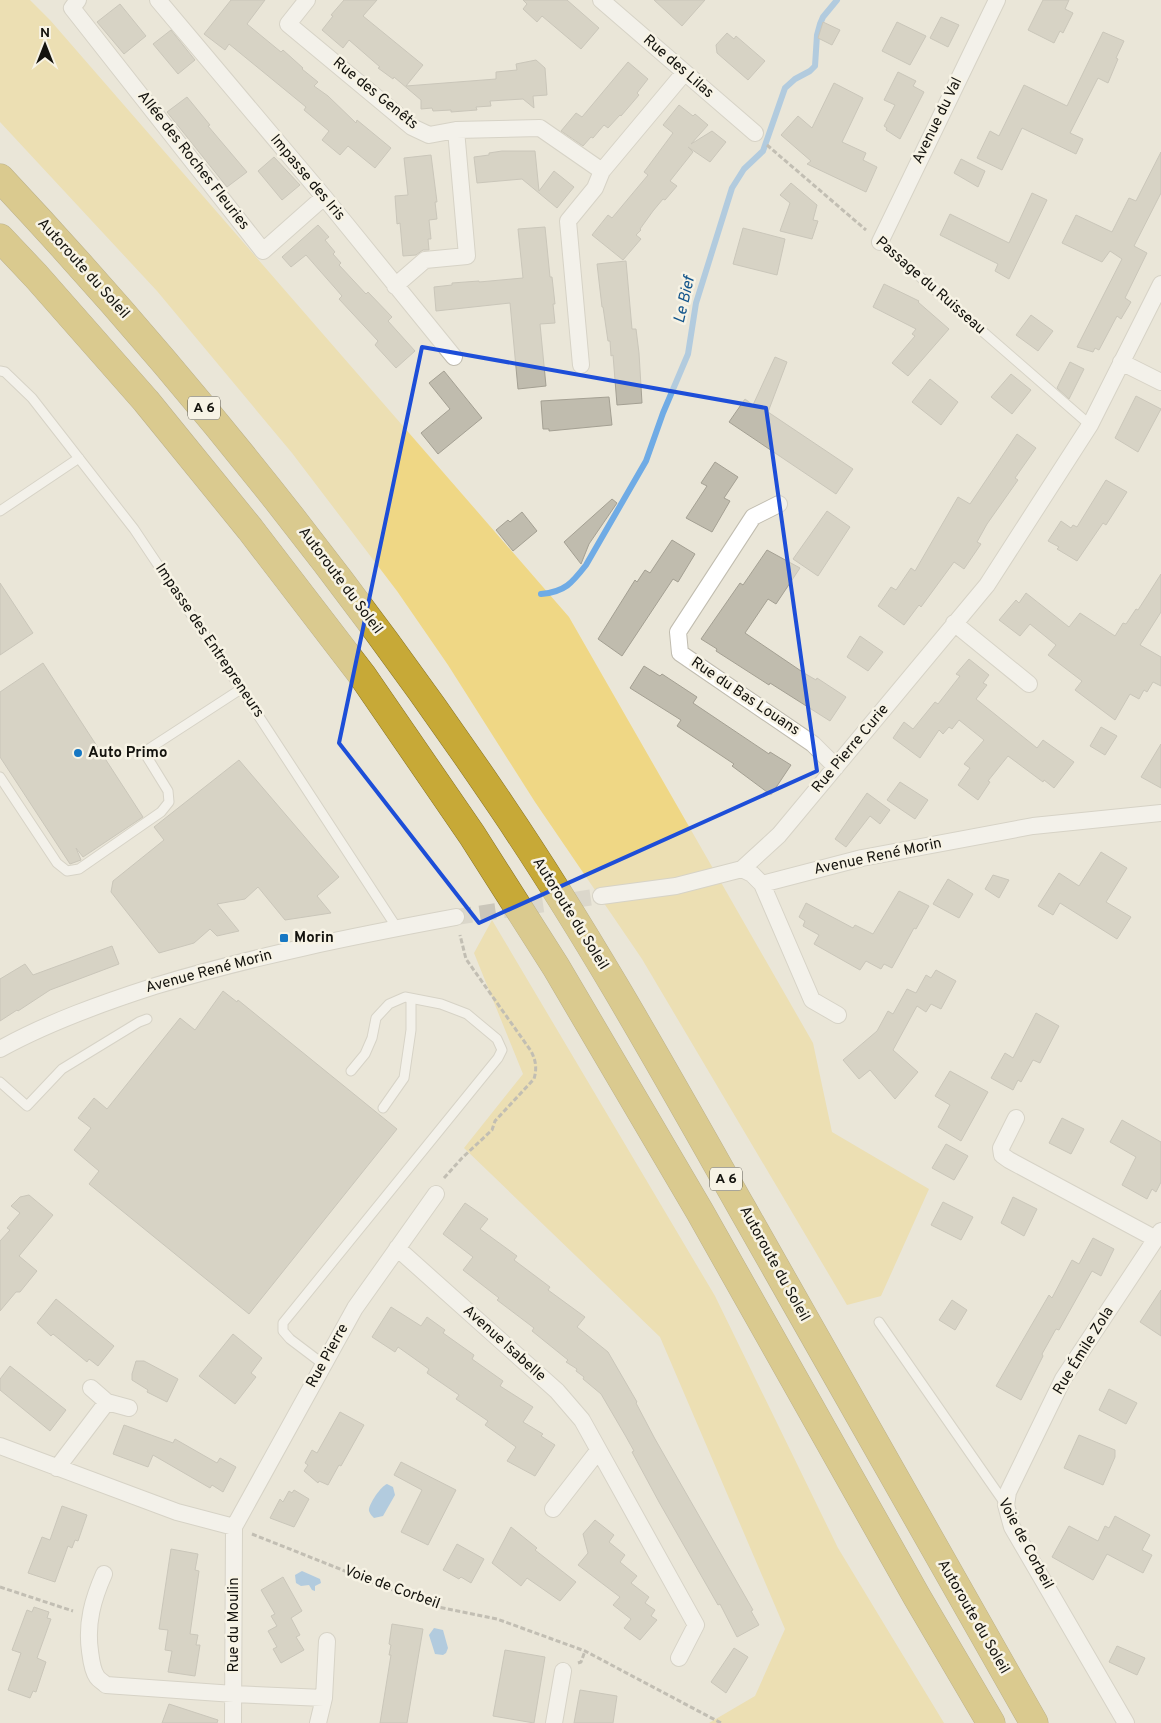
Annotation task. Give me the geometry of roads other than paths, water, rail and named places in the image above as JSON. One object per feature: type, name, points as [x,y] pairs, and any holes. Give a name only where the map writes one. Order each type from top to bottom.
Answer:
[{"type":"highway","name":"Autoroute du Soleil","points":[[0,178],[70,253],[194,395],[277,499],[392,651],[503,808],[591,946],[672,1085],[1034,1723]]},
{"type":"highway","name":"A 6","points":[[0,238],[146,401],[250,529],[362,675],[472,835],[556,967],[700,1212],[912,1589],[991,1723]]},
{"type":"street","name":"Impasse des Iris","points":[[158,0],[324,197],[454,357]]},
{"type":"street","name":"Rue des Genêts","points":[[307,0],[288,24],[412,127],[428,135],[456,130],[540,128],[602,171]]},
{"type":"street","name":"Rue des Lilas","points":[[601,0],[755,134]]},
{"type":"street","name":"Avenue du Val","points":[[880,242],[997,0]]},
{"type":"street","name":"Allée des Roches Fleuries","points":[[75,4],[263,251],[324,197]]},
{"type":"street","points":[[581,365],[568,221],[595,188],[602,171],[684,73]]},
{"type":"street","points":[[395,286],[425,260],[467,256],[456,130]]},
{"type":"street","name":"Rue Pierre Curie","points":[[742,869],[779,835],[986,585],[1090,424],[1161,284]]},
{"type":"street","points":[[1121,362],[1161,382]]},
{"type":"street","name":"Rue du Bas Louans","points":[[779,504],[753,517],[678,632],[680,653],[814,744],[836,767]]},
{"type":"street","points":[[954,624],[1030,684]]},
{"type":"street","name":"Avenue René Morin","points":[[762,884],[862,858],[1033,826],[1161,813]]},
{"type":"street","points":[[601,896],[676,886],[742,869],[752,874],[762,884],[812,1000],[838,1015]]},
{"type":"street","name":"Avenue René Morin","points":[[0,1048],[95,1005],[198,973],[312,945],[456,917]]},
{"type":"street","points":[[1016,1118],[1000,1148],[1002,1155],[1158,1235]]},
{"type":"street","name":"Rue Pierre","points":[[234,1527],[355,1308],[436,1194]]},
{"type":"street","name":"Rue Émile Zola","points":[[1006,1505],[1008,1492],[1063,1379],[1158,1235]]},
{"type":"street","name":"Avenue Isabelle","points":[[397,1248],[557,1391],[582,1420],[696,1625],[679,1658]]},
{"type":"street","points":[[90,1388],[107,1402],[129,1408]]},
{"type":"street","points":[[57,1468],[107,1402]]},
{"type":"street","points":[[0,1446],[177,1512],[234,1527]]},
{"type":"street","points":[[552,1509],[598,1451]]},
{"type":"street","name":"Voie de Corbeil","points":[[1006,1505],[1012,1527],[1126,1723]]},
{"type":"street","name":"Rue du Moulin","points":[[233,1723],[234,1527]]},
{"type":"street","points":[[104,1574],[89,1616],[88,1638],[91,1661],[97,1677],[106,1685],[324,1698]]},
{"type":"street","points":[[318,1723],[324,1698],[327,1642]]},
{"type":"street","points":[[554,1723],[563,1671]]},
{"type":"lane","name":"Passage du Ruisseau","points":[[880,242],[1090,424]]},
{"type":"lane","name":"Impasse des Entrepreneurs","points":[[0,371],[5,372],[32,398],[134,529],[397,928]]},
{"type":"lane","points":[[0,511],[79,458]]},
{"type":"lane","points":[[0,777],[57,863],[67,870],[79,868],[162,812],[169,802],[168,791],[144,752],[241,689]]},
{"type":"lane","points":[[324,1364],[290,1339],[283,1331],[284,1323],[498,1058],[502,1050],[497,1039],[467,1014],[441,1004],[405,998],[389,1004],[376,1018],[372,1038],[365,1054],[351,1070]]},
{"type":"lane","points":[[383,1108],[404,1078],[411,1030],[411,998]]},
{"type":"lane","points":[[0,1082],[27,1106],[62,1069],[139,1022],[148,1019]]},
{"type":"lane","name":"Voie de Corbeil","points":[[878,1322],[1006,1505]]},
{"type":"water","points":[[387,1484],[393,1487],[395,1495],[383,1516],[374,1518],[370,1514],[369,1508],[378,1492]]},
{"type":"water","points":[[302,1571],[320,1579],[321,1583],[315,1586],[315,1591],[309,1585],[301,1586],[296,1583],[295,1575]]},
{"type":"water","points":[[434,1628],[443,1630],[448,1648],[443,1655],[435,1654],[429,1635]]},
{"type":"waterway","name":"Le Bief","points":[[541,594],[556,591],[567,586],[586,565],[646,461],[663,413],[688,354],[696,303],[732,188],[744,169],[763,151],[785,88],[815,66],[817,35],[820,24],[823,17],[837,0]]},
{"type":"tunnel","points":[[456,917],[601,896]]},
{"type":"place","name":"Auto Primo","points":[[78,753]]},
{"type":"place","name":"Morin","points":[[284,938]]}]
